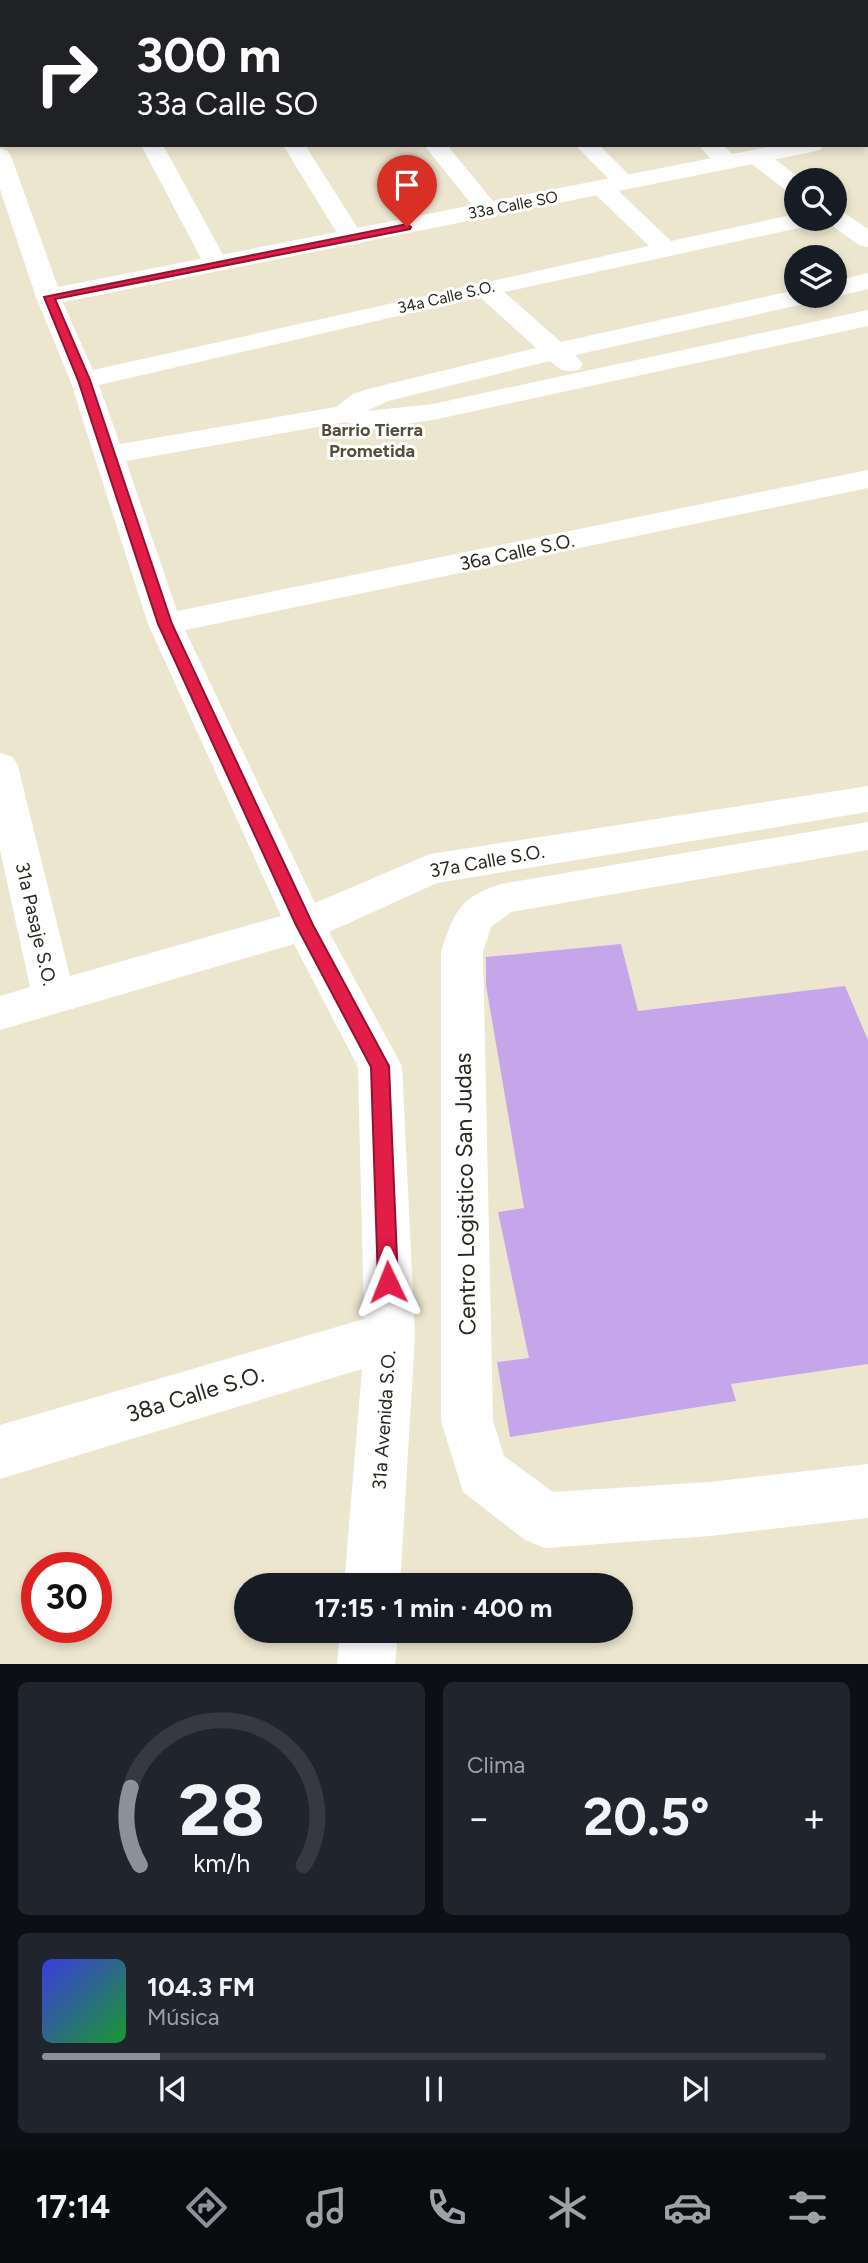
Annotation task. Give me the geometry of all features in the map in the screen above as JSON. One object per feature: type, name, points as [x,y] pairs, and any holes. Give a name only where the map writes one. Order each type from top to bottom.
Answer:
[{"type":"street","points":[[153,147],[215,264]]},
{"type":"street","points":[[295,147],[352,238]]},
{"type":"street","points":[[437,147],[488,210]]},
{"type":"street","points":[[588,147],[625,183]]},
{"type":"street","points":[[712,147],[728,161]]},
{"type":"street","name":"33a Calle SO","points":[[49,297],[802,147]]},
{"type":"street","name":"31a Avenida S.O.","points":[[0,156],[49,297],[84,380],[165,624],[304,925],[380,1066],[390,1336],[373,1573]]},
{"type":"street","points":[[756,156],[784,178]]},
{"type":"street","points":[[601,187],[666,249]]},
{"type":"street","points":[[847,211],[858,208]]},
{"type":"street","name":"34a Calle S.O.","points":[[84,380],[485,288],[784,224]]},
{"type":"street","points":[[847,224],[868,240]]},
{"type":"street","points":[[847,286],[868,281]]},
{"type":"street","points":[[485,288],[588,379]]},
{"type":"street","points":[[345,414],[363,400],[378,396],[554,351],[784,300]]},
{"type":"street","points":[[109,455],[345,414],[370,420],[411,415],[868,318]]},
{"type":"street","name":"36a Calle S.O.","points":[[165,624],[868,479]]},
{"type":"street","name":"31a Pasaje S.O.","points":[[0,766],[54,999]]},
{"type":"street","name":"37a Calle S.O.","points":[[0,1013],[304,925],[430,869],[868,799]]},
{"type":"street","name":"Centro Logistico San Judas","points":[[868,836],[501,900],[473,918],[462,953],[467,1421],[482,1473],[545,1520],[710,1509],[868,1491]]},
{"type":"street","name":"38a Calle S.O.","points":[[0,1452],[390,1336]]},
{"type":"street","points":[[366,1664],[368,1643]]},
{"type":"building","points":[[621,944],[638,1011],[845,986],[868,1040],[868,1364],[731,1384],[736,1401],[510,1437],[497,1362],[529,1358],[498,1212],[524,1208],[486,985],[486,957]]},
{"type":"district","name":"Barrio Tierra Prometida","points":[[372,440]]},
{"type":"route","points":[[388,1282],[380,1066],[304,925],[165,624],[84,380],[49,297],[407,227]]}]
